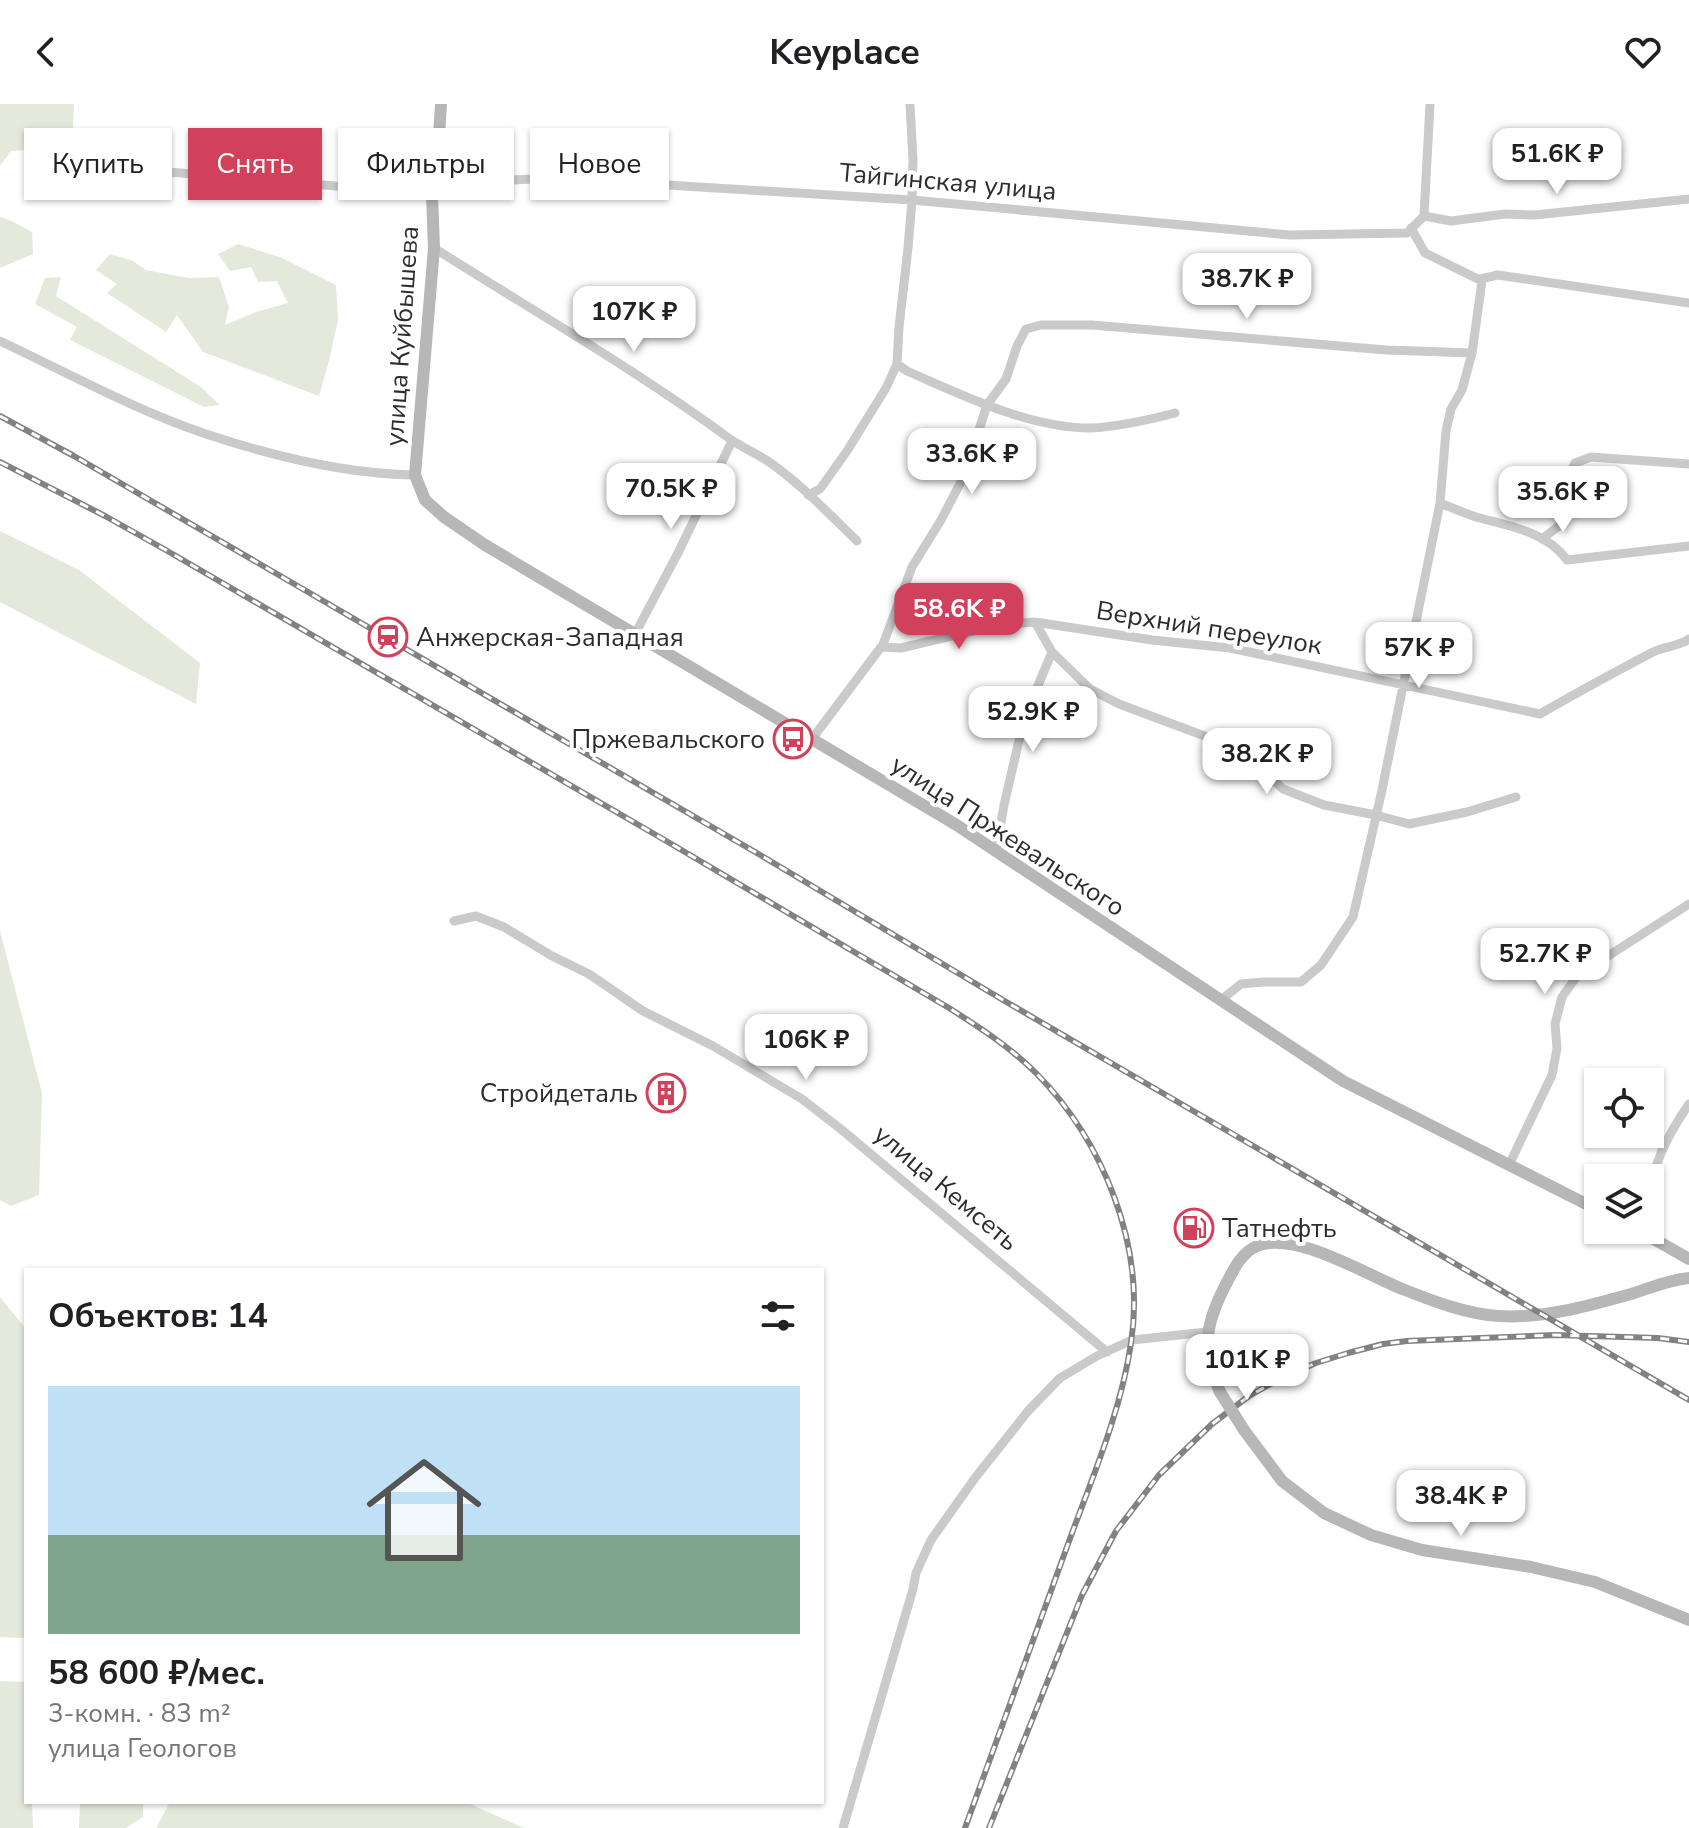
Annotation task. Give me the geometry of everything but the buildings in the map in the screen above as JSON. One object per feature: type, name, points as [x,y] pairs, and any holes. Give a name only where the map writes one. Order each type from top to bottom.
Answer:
[{"type":"street","name":"улица Куйбышева","points":[[439,128],[441,104]]},
{"type":"street","points":[[808,495],[820,489],[847,451],[886,388],[897,364],[912,200],[910,104]]},
{"type":"street","points":[[1430,104],[1424,216],[1409,230],[1425,253],[1480,279],[1498,275],[1689,303]]},
{"type":"street","name":"Тайгинская улица","points":[[172,171],[338,182]]},
{"type":"street","name":"Тайгинская улица","points":[[514,182],[554,178],[912,200],[1290,235],[1409,230]]},
{"type":"street","points":[[1424,216],[1451,221],[1689,199]]},
{"type":"street","name":"улица Куйбышева","points":[[415,475],[434,248],[434,200]]},
{"type":"street","points":[[434,248],[618,363],[771,464],[857,541]]},
{"type":"street","points":[[1221,1000],[1241,984],[1301,982],[1321,965],[1353,917],[1440,503],[1446,431],[1472,353],[1480,279]]},
{"type":"street","points":[[812,739],[882,647],[912,567],[964,476],[987,405],[1006,379],[1026,329],[1041,325],[1092,325],[1386,350],[1472,353]]},
{"type":"street","points":[[0,341],[150,412],[206,434],[322,466],[388,475],[415,475]]},
{"type":"street","points":[[897,364],[987,405],[1037,422],[1089,428],[1145,421],[1175,413]]},
{"type":"street","points":[[635,634],[732,441]]},
{"type":"street","points":[[1542,539],[1560,525],[1569,512],[1568,479],[1575,463],[1591,457],[1689,464]]},
{"type":"street","name":"улица Пржевальского","points":[[415,475],[425,500],[485,545],[955,824],[1343,1081],[1584,1203]]},
{"type":"street","points":[[1440,503],[1521,528],[1542,539],[1567,560],[1689,546]]},
{"type":"street","points":[[1035,622],[1052,652],[1090,689],[1119,704],[1226,744],[1256,764],[1283,789],[1324,805],[1409,824],[1467,812],[1516,797]]},
{"type":"street","name":"Верхний переулок","points":[[882,647],[901,648],[997,625],[1035,622],[1230,648],[1540,714],[1659,649],[1689,640]]},
{"type":"street","points":[[996,851],[1024,719],[1052,652]]},
{"type":"street","points":[[1509,1165],[1552,1075],[1557,1048],[1555,1024],[1562,997],[1577,976],[1689,904]]},
{"type":"street","name":"улица Кемсеть","points":[[454,921],[476,916],[504,927],[589,974],[643,1011],[713,1046],[802,1099],[1102,1354]]},
{"type":"street","points":[[1656,1164],[1675,1123],[1689,1104]]},
{"type":"street","points":[[1689,1278],[1671,1280],[1631,1294],[1537,1316],[1493,1315],[1450,1306],[1309,1248],[1276,1241],[1251,1248],[1237,1264],[1207,1332],[1210,1366],[1220,1392],[1244,1430],[1282,1481],[1324,1513],[1371,1535],[1422,1550],[1531,1567],[1595,1582],[1689,1620]]},
{"type":"street","points":[[1663,1244],[1689,1259]]},
{"type":"street","points":[[843,1828],[916,1573],[931,1540],[975,1478],[1060,1378],[1132,1340],[1207,1332]]},
{"type":"shaded area","points":[[0,104],[74,104],[73,128],[24,128],[24,150],[11,151],[0,166]]},
{"type":"shaded area","points":[[0,217],[32,232],[33,254],[0,268]]},
{"type":"shaded area","points":[[238,244],[280,257],[336,285],[338,320],[319,396],[203,352],[177,315],[166,332],[107,293],[117,284],[96,270],[110,254],[133,261],[146,270],[189,278],[219,277],[229,307],[225,325],[288,303],[277,281],[258,282],[251,267],[230,271],[218,254]]},
{"type":"shaded area","points":[[61,277],[56,296],[201,387],[220,405],[204,407],[70,340],[77,327],[35,304],[45,278]]},
{"type":"shaded area","points":[[0,531],[79,570],[200,663],[196,704],[0,602]]},
{"type":"shaded area","points":[[0,931],[42,1093],[39,1195],[11,1206],[0,1200]]},
{"type":"shaded area","points":[[0,1297],[24,1327],[24,1637],[0,1637]]},
{"type":"shaded area","points":[[0,1681],[24,1682],[24,1804],[32,1804],[33,1828],[0,1828]]},
{"type":"shaded area","points":[[80,1804],[143,1804],[143,1817],[126,1828],[79,1828]]},
{"type":"shaded area","points":[[169,1804],[470,1804],[524,1828],[156,1828]]},
{"type":"railway","points":[[0,416],[762,856],[1689,1400]]},
{"type":"railway","points":[[0,462],[164,549],[949,1008],[1026,1064],[1060,1100],[1099,1163],[1125,1233],[1132,1269],[1134,1306],[1131,1343],[1105,1445],[965,1828]]},
{"type":"railway","points":[[989,1828],[1082,1595],[1116,1531],[1159,1475],[1212,1424],[1249,1396],[1316,1363],[1383,1344],[1407,1341],[1555,1335],[1689,1342]]},
{"type":"place","name":"Анжерская-Западная","points":[[388,637]]},
{"type":"place","name":"Пржевальского","points":[[793,739]]},
{"type":"place","name":"Стройдеталь","points":[[666,1093]]},
{"type":"place","name":"Татнефть","points":[[1194,1228]]}]
